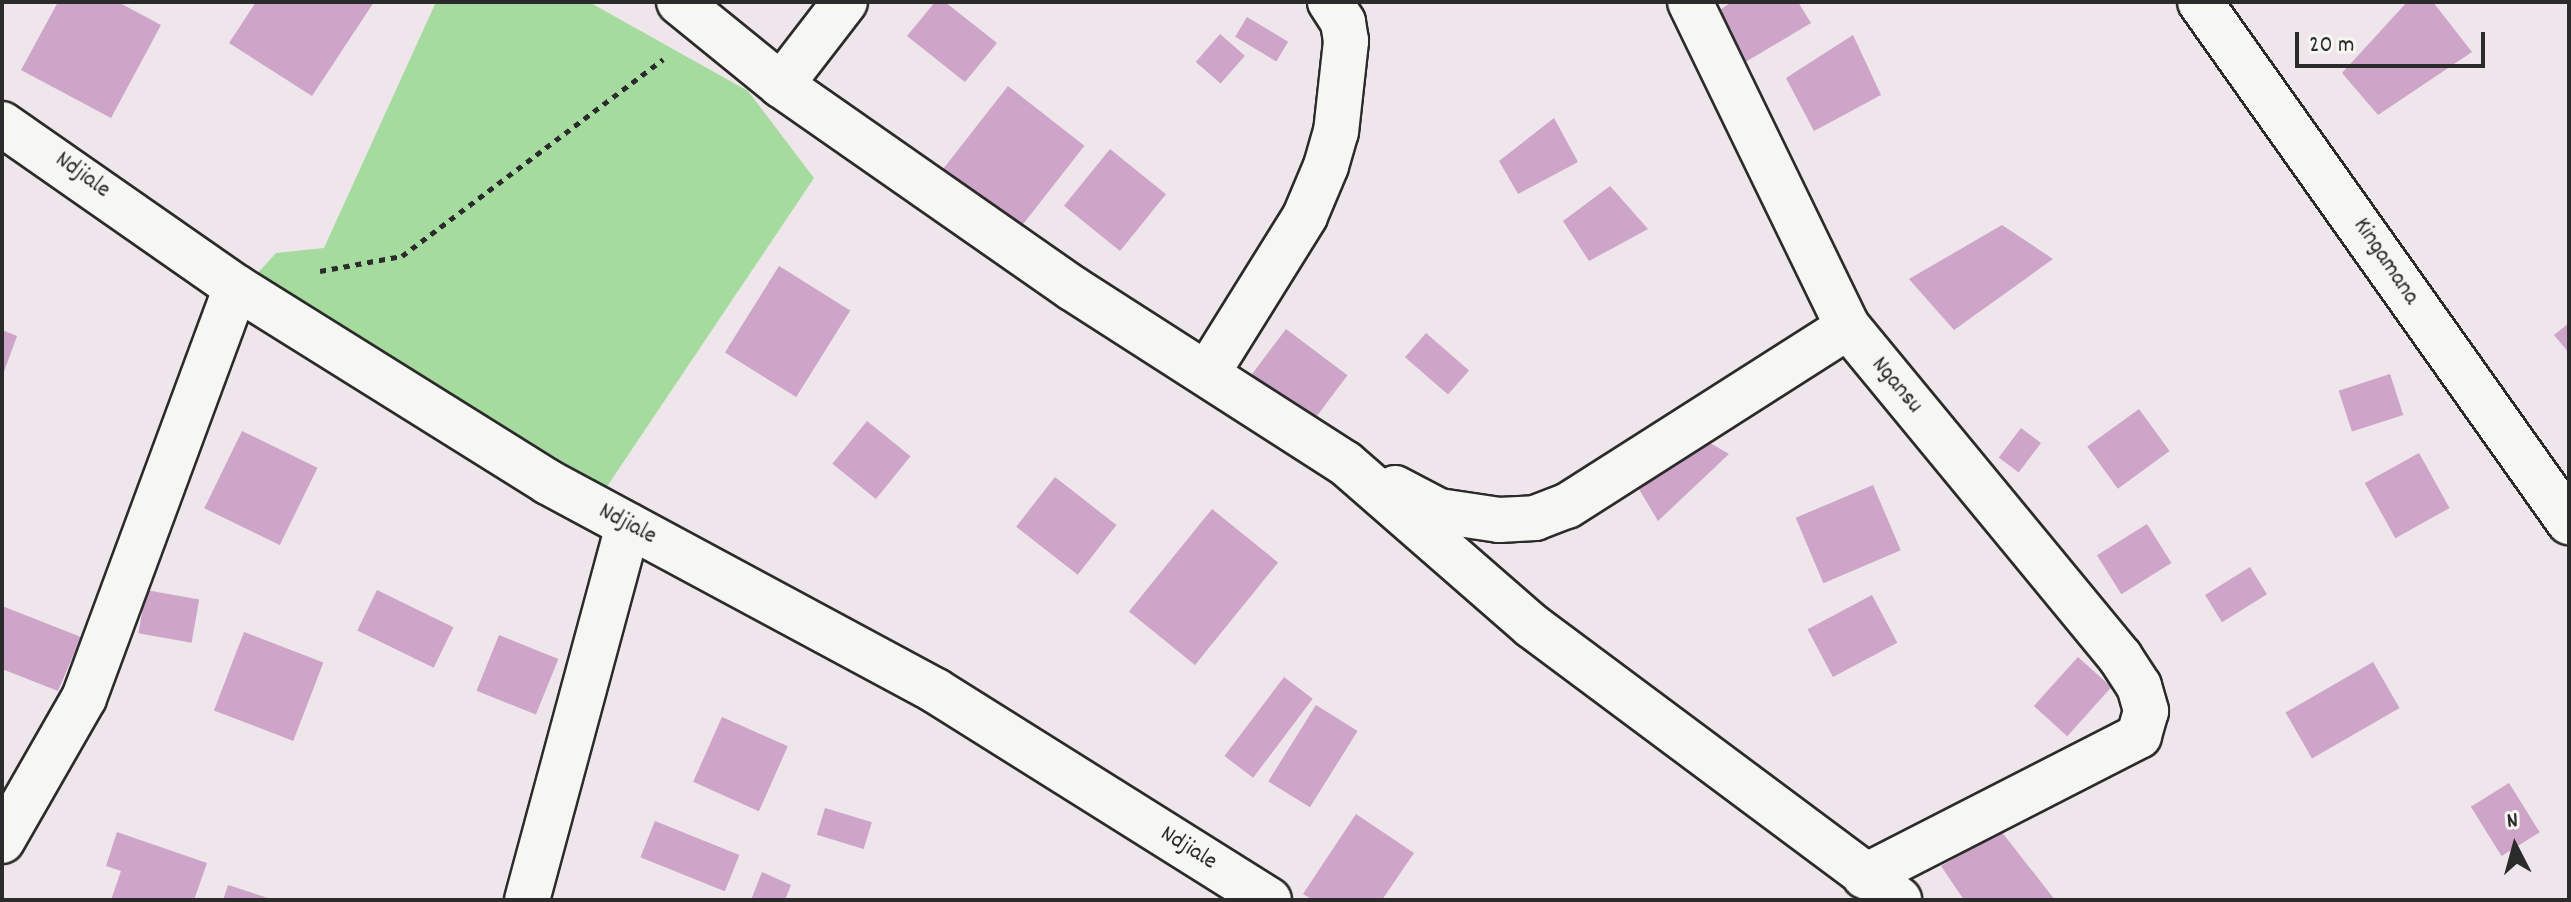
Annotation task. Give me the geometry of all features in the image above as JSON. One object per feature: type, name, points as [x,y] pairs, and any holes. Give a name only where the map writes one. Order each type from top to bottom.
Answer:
[{"type":"street","points":[[781,85],[845,2]]},
{"type":"street","points":[[1208,372],[1305,216],[1326,166],[1336,132],[1346,41],[1343,22],[1330,2]]},
{"type":"street","name":"Ngansu","points":[[1690,2],[1848,327],[2120,657],[2139,686],[2146,711],[2139,736],[1882,888]]},
{"type":"street","name":"Kingamana","points":[[2200,2],[2569,522]]},
{"type":"street","points":[[692,14],[781,85],[1072,288],[1208,372],[1345,463],[1439,511],[1499,520],[1535,518],[1567,506],[1848,327]]},
{"type":"street","name":"Ndjiale","points":[[2,124],[16,128],[236,287],[548,482],[936,691],[1269,900]]},
{"type":"street","points":[[2,841],[84,698],[236,287]]},
{"type":"street","points":[[1345,463],[1532,626],[1882,888]]},
{"type":"street","points":[[527,900],[628,525]]},
{"type":"path","points":[[236,287],[402,256],[692,14]]},
{"type":"green space","points":[[436,2],[589,2],[748,91],[814,178],[606,488],[256,275],[276,253],[324,248]]},
{"type":"building","points":[[58,2],[118,2],[161,25],[111,118],[21,70]]},
{"type":"building","points":[[256,2],[374,2],[312,96],[229,43]]},
{"type":"building","points":[[935,2],[945,2],[997,43],[965,82],[907,36]]},
{"type":"building","points":[[1732,2],[1798,2],[1811,23],[1732,70],[1704,20]]},
{"type":"building","points":[[2407,2],[2433,2],[2472,52],[2378,115],[2342,73]]},
{"type":"building","points":[[1247,17],[1288,42],[1276,61],[1235,37]]},
{"type":"building","points":[[1220,34],[1245,56],[1221,84],[1196,62]]},
{"type":"building","points":[[1853,35],[1881,95],[1814,131],[1786,78]]},
{"type":"building","points":[[1008,86],[1084,146],[1018,231],[942,171]]},
{"type":"building","points":[[1554,118],[1578,162],[1518,194],[1499,161]]},
{"type":"building","points":[[1110,149],[1166,194],[1120,251],[1064,206]]},
{"type":"building","points":[[1610,186],[1648,229],[1589,261],[1563,221]]},
{"type":"building","points":[[2002,225],[2053,259],[1954,330],[1909,279]]},
{"type":"building","points":[[779,266],[850,311],[796,397],[725,353]]},
{"type":"building","points":[[2569,323],[2569,353],[2554,335]]},
{"type":"building","points":[[1286,329],[1347,375],[1311,423],[1250,377]]},
{"type":"building","points":[[2,330],[17,336],[2,377]]},
{"type":"building","points":[[1426,333],[1469,370],[1448,395],[1405,357]]},
{"type":"building","points":[[2390,374],[2403,415],[2352,432],[2339,391]]},
{"type":"building","points":[[2139,409],[2170,451],[2118,489],[2087,447]]},
{"type":"building","points":[[867,421],[911,456],[876,499],[832,464]]},
{"type":"building","points":[[2021,428],[2041,443],[2019,473],[1999,458]]},
{"type":"building","points":[[242,431],[317,468],[280,545],[204,508]]},
{"type":"building","points":[[1693,433],[1729,454],[1658,521],[1633,479]]},
{"type":"building","points":[[2419,453],[2450,508],[2395,538],[2365,483]]},
{"type":"building","points":[[1055,477],[1116,525],[1078,575],[1016,527]]},
{"type":"building","points":[[1873,485],[1901,550],[1823,583],[1796,518]]},
{"type":"building","points":[[1212,509],[1278,562],[1195,665],[1129,612]]},
{"type":"building","points":[[2147,524],[2171,563],[2121,594],[2097,555]]},
{"type":"building","points":[[2250,567],[2267,594],[2222,622],[2205,595]]},
{"type":"building","points":[[146,590],[199,599],[192,643],[138,633]]},
{"type":"building","points":[[377,590],[453,627],[434,668],[357,630]]},
{"type":"building","points":[[1872,595],[1897,643],[1833,677],[1808,629]]},
{"type":"building","points":[[2,606],[81,637],[58,691],[2,669]]},
{"type":"building","points":[[244,632],[323,662],[293,741],[214,710]]},
{"type":"building","points":[[499,635],[558,659],[536,715],[477,691]]},
{"type":"building","points":[[2078,657],[2111,687],[2067,736],[2034,706]]},
{"type":"building","points":[[2373,662],[2400,708],[2312,758],[2286,712]]},
{"type":"building","points":[[1284,677],[1313,699],[1253,778],[1224,756]]},
{"type":"building","points":[[1316,705],[1358,731],[1310,807],[1268,781]]},
{"type":"building","points":[[722,717],[788,746],[759,811],[693,782]]},
{"type":"building","points":[[2509,783],[2540,832],[2502,856],[2471,807]]},
{"type":"building","points":[[825,808],[872,822],[864,849],[817,835]]},
{"type":"building","points":[[1356,814],[1414,853],[1382,900],[1313,900],[1303,894]]},
{"type":"building","points":[[655,821],[739,855],[725,891],[640,857]]},
{"type":"building","points":[[2001,831],[2055,900],[1964,900],[1941,866]]},
{"type":"building","points":[[117,832],[207,863],[194,900],[111,900],[121,871],[106,866]]},
{"type":"building","points":[[762,872],[791,885],[785,900],[751,900]]},
{"type":"building","points":[[228,885],[271,899],[271,900],[223,900]]}]
